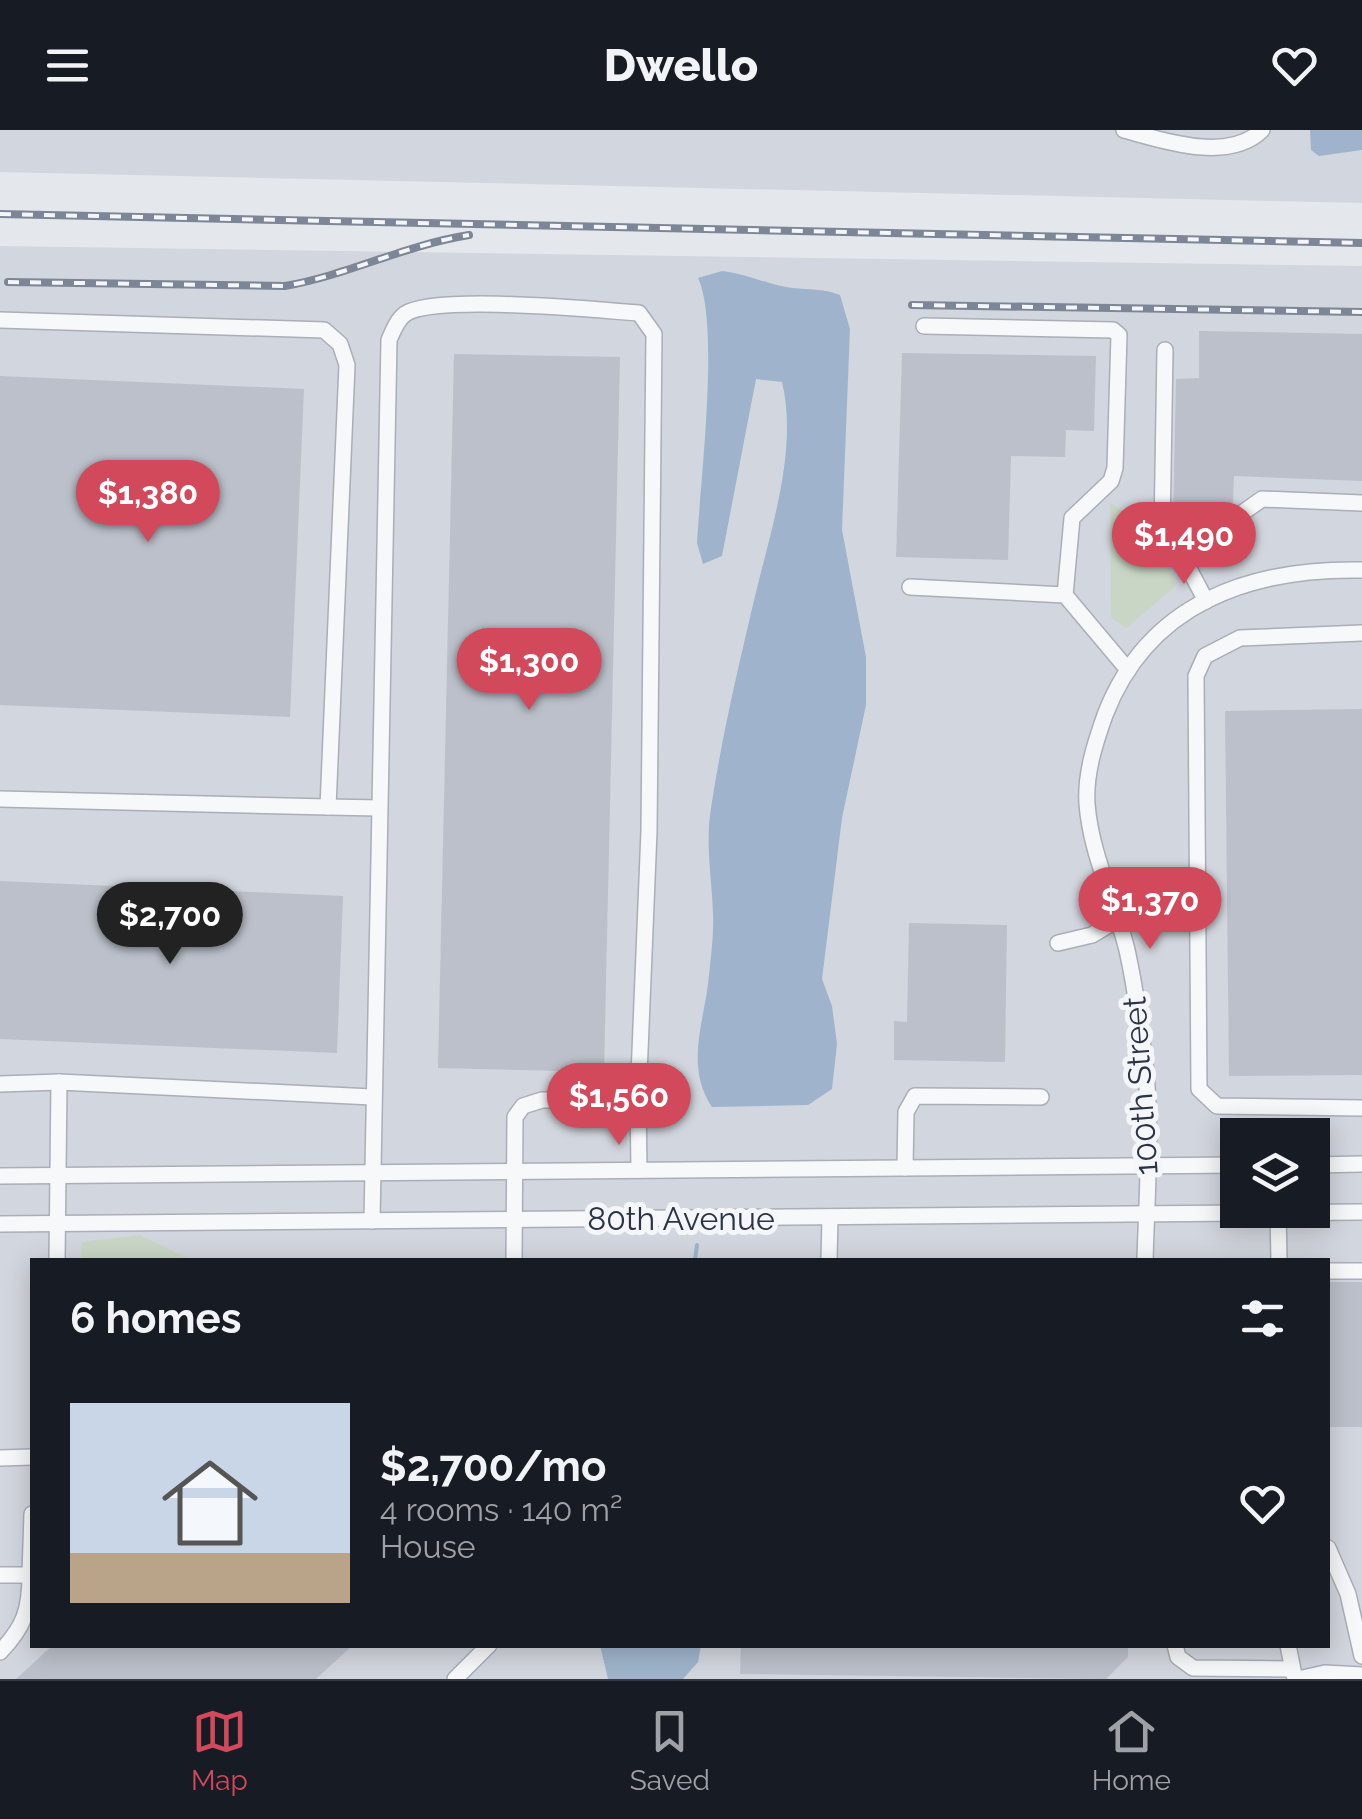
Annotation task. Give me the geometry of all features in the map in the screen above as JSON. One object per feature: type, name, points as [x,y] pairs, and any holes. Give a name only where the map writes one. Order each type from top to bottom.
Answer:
[{"type":"street","points":[[1124,130],[1173,143],[1221,146],[1247,143],[1262,130]]},
{"type":"street","points":[[372,1222],[389,340],[398,321],[422,307],[639,312],[654,334],[649,830],[638,1100],[639,1170]]},
{"type":"street","points":[[0,320],[324,330],[340,344],[347,365],[328,807]]},
{"type":"street","points":[[924,326],[1113,330],[1120,336],[1112,481],[1072,518],[1065,595],[1128,670]]},
{"type":"street","points":[[1165,350],[1162,532],[1176,544],[1206,601]]},
{"type":"street","points":[[1176,544],[1228,523],[1262,499],[1362,503]]},
{"type":"street","name":"100th Street","points":[[1145,1258],[1148,1166],[1144,1052],[1118,920],[1094,846],[1087,802],[1096,739],[1117,684],[1154,634],[1206,601],[1254,578],[1362,570]]},
{"type":"street","points":[[910,588],[1065,595]]},
{"type":"street","points":[[1362,634],[1240,638],[1218,646],[1199,665],[1198,916],[1200,1089],[1204,1098],[1217,1106],[1362,1108]]},
{"type":"street","points":[[0,799],[379,808]]},
{"type":"street","points":[[1058,943],[1092,935],[1118,920],[1198,916]]},
{"type":"street","points":[[0,1084],[59,1082],[372,1097]]},
{"type":"street","points":[[57,1258],[59,1082]]},
{"type":"street","points":[[905,1168],[906,1112],[915,1096],[1041,1098]]},
{"type":"street","points":[[514,1258],[515,1117],[523,1106],[542,1100],[638,1100]]},
{"type":"street","points":[[1330,1165],[1362,1164]]},
{"type":"street","name":"80th Avenue","points":[[0,1176],[1220,1166]]},
{"type":"street","name":"80th Avenue","points":[[1330,1212],[1362,1212]]},
{"type":"street","name":"80th Avenue","points":[[0,1224],[1220,1213]]},
{"type":"street","points":[[829,1258],[830,1217]]},
{"type":"street","points":[[1278,1228],[1279,1258]]},
{"type":"street","points":[[1330,1271],[1362,1271]]},
{"type":"street","points":[[0,1458],[30,1457]]},
{"type":"street","points":[[1330,1553],[1348,1594],[1362,1656]]},
{"type":"street","points":[[0,1574],[30,1576],[30,1606],[22,1629],[0,1652]]},
{"type":"street","points":[[455,1679],[487,1648]]},
{"type":"street","points":[[1176,1648],[1178,1657],[1193,1668],[1295,1676],[1362,1675]]},
{"type":"street","points":[[1289,1648],[1295,1676]]},
{"type":"shaded area","points":[[0,130],[1362,130],[1362,203],[0,172]]},
{"type":"shaded area","points":[[0,246],[1362,266],[1362,1679],[0,1679]]},
{"type":"green space","points":[[1110,502],[1156,537],[1176,586],[1126,628],[1111,617]]},
{"type":"green space","points":[[140,1235],[187,1258],[81,1258],[82,1242]]},
{"type":"water","points":[[1310,130],[1362,130],[1362,150],[1319,156],[1311,150]]},
{"type":"water","points":[[722,271],[784,287],[840,295],[850,329],[842,530],[866,657],[866,705],[842,818],[822,979],[832,1006],[837,1044],[832,1089],[808,1105],[712,1107],[699,1075],[699,1042],[713,929],[709,822],[731,700],[781,487],[787,433],[782,382],[756,379],[722,556],[703,564],[697,543],[708,331],[698,278]]},
{"type":"water","points":[[601,1648],[700,1648],[698,1662],[683,1679],[608,1679]]},
{"type":"building","points":[[1199,331],[1362,334],[1362,481],[1234,476],[1233,503],[1173,520],[1176,379],[1199,378]]},
{"type":"building","points":[[902,353],[1096,356],[1094,431],[1066,430],[1065,457],[1011,456],[1008,560],[896,557]]},
{"type":"building","points":[[454,354],[620,357],[604,1072],[438,1068]]},
{"type":"building","points":[[0,376],[304,389],[290,717],[0,705]]},
{"type":"building","points":[[1362,709],[1362,1075],[1229,1076],[1225,711]]},
{"type":"building","points":[[0,881],[343,896],[337,1053],[0,1039]]},
{"type":"building","points":[[909,923],[1007,925],[1005,1062],[894,1060],[894,1021],[907,1022]]},
{"type":"building","points":[[1330,1282],[1362,1282],[1362,1427],[1330,1427]]},
{"type":"building","points":[[50,1648],[350,1648],[316,1679],[16,1679]]},
{"type":"building","points":[[741,1648],[1128,1648],[1128,1657],[1106,1679],[740,1674]]},
{"type":"waterway","points":[[695,1258],[697,1245]]},
{"type":"railway","points":[[0,214],[1362,243]]},
{"type":"railway","points":[[8,282],[285,286],[469,235]]},
{"type":"railway","points":[[912,305],[1362,312]]}]
